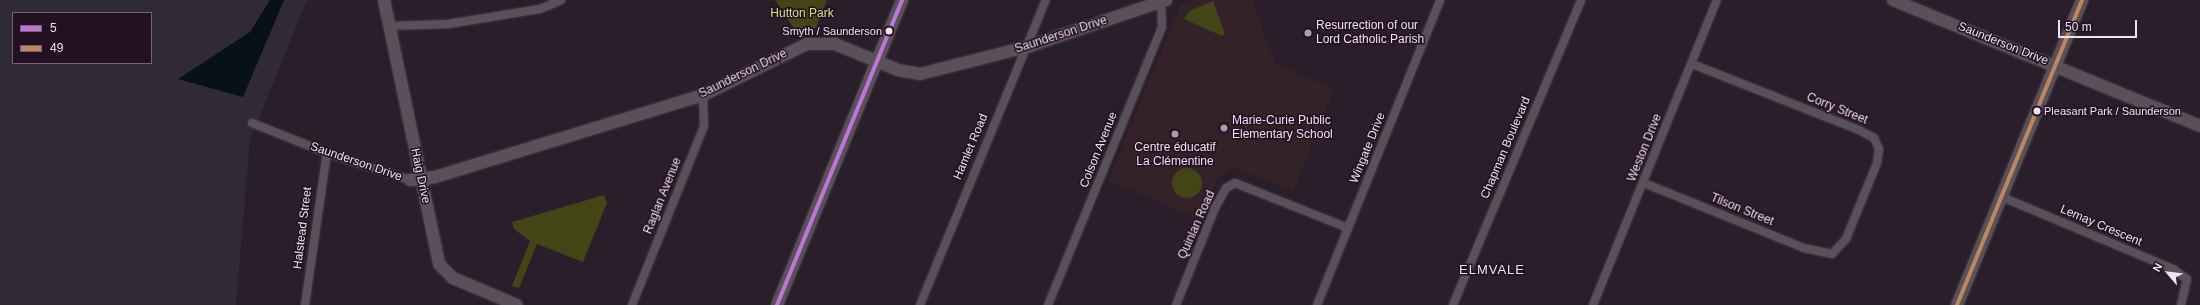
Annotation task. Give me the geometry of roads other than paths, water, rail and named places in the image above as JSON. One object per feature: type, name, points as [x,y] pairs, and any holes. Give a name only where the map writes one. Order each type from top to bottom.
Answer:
[{"type":"street","name":"Haig Drive","points":[[384,0],[390,26],[415,179],[439,264],[453,278],[517,305]]},
{"type":"street","points":[[390,26],[448,24],[540,9],[561,0]]},
{"type":"street","points":[[777,305],[902,0]]},
{"type":"street","name":"Hamlet Road","points":[[920,305],[1046,0]]},
{"type":"street","name":"Wingate Drive","points":[[1317,305],[1440,0]]},
{"type":"street","name":"Chapman Boulevard","points":[[1453,305],[1581,0]]},
{"type":"street","name":"Weston Drive","points":[[1593,305],[1644,183],[1717,0]]},
{"type":"street","name":"Saunderson Drive","points":[[1893,0],[2200,126]]},
{"type":"street","points":[[1957,305],[2002,197],[2054,65],[2082,0]]},
{"type":"street","name":"Saunderson Drive","points":[[252,123],[327,154],[415,179],[703,95],[806,44],[835,44],[920,74],[1027,47],[1164,1]]},
{"type":"street","name":"Colson Avenue","points":[[1048,305],[1162,27],[1164,1]]},
{"type":"street","name":"Corry Street","points":[[1692,64],[1874,138],[1879,149],[1877,163],[1846,239],[1832,254]]},
{"type":"street","name":"Raglan Avenue","points":[[632,305],[704,126],[703,95]]},
{"type":"street","name":"Halstead Street","points":[[305,305],[327,154]]},
{"type":"street","name":"Quinlan Road","points":[[1176,305],[1215,208],[1226,188],[1235,183],[1348,228]]},
{"type":"street","name":"Tilson Street","points":[[1644,183],[1804,248],[1832,254]]},
{"type":"street","name":"Lemay Crescent","points":[[2002,197],[2173,269],[2187,279],[2181,305]]},
{"type":"place","name":"Smyth / Saunderson","points":[[889,31]]},
{"type":"place","name":"Resurrection of our Lord Catholic Parish","points":[[1308,33]]},
{"type":"place","name":"Pleasant Park / Saunderson","points":[[2037,111]]},
{"type":"place","name":"Marie-Curie Public Elementary School","points":[[1224,128]]},
{"type":"place","name":"Centre éducatif La Clémentine","points":[[1175,134]]},
{"type":"district","name":"ELMVALE","points":[[1492,270]]},
{"type":"park label","name":"Hutton Park","points":[[802,14]]}]
